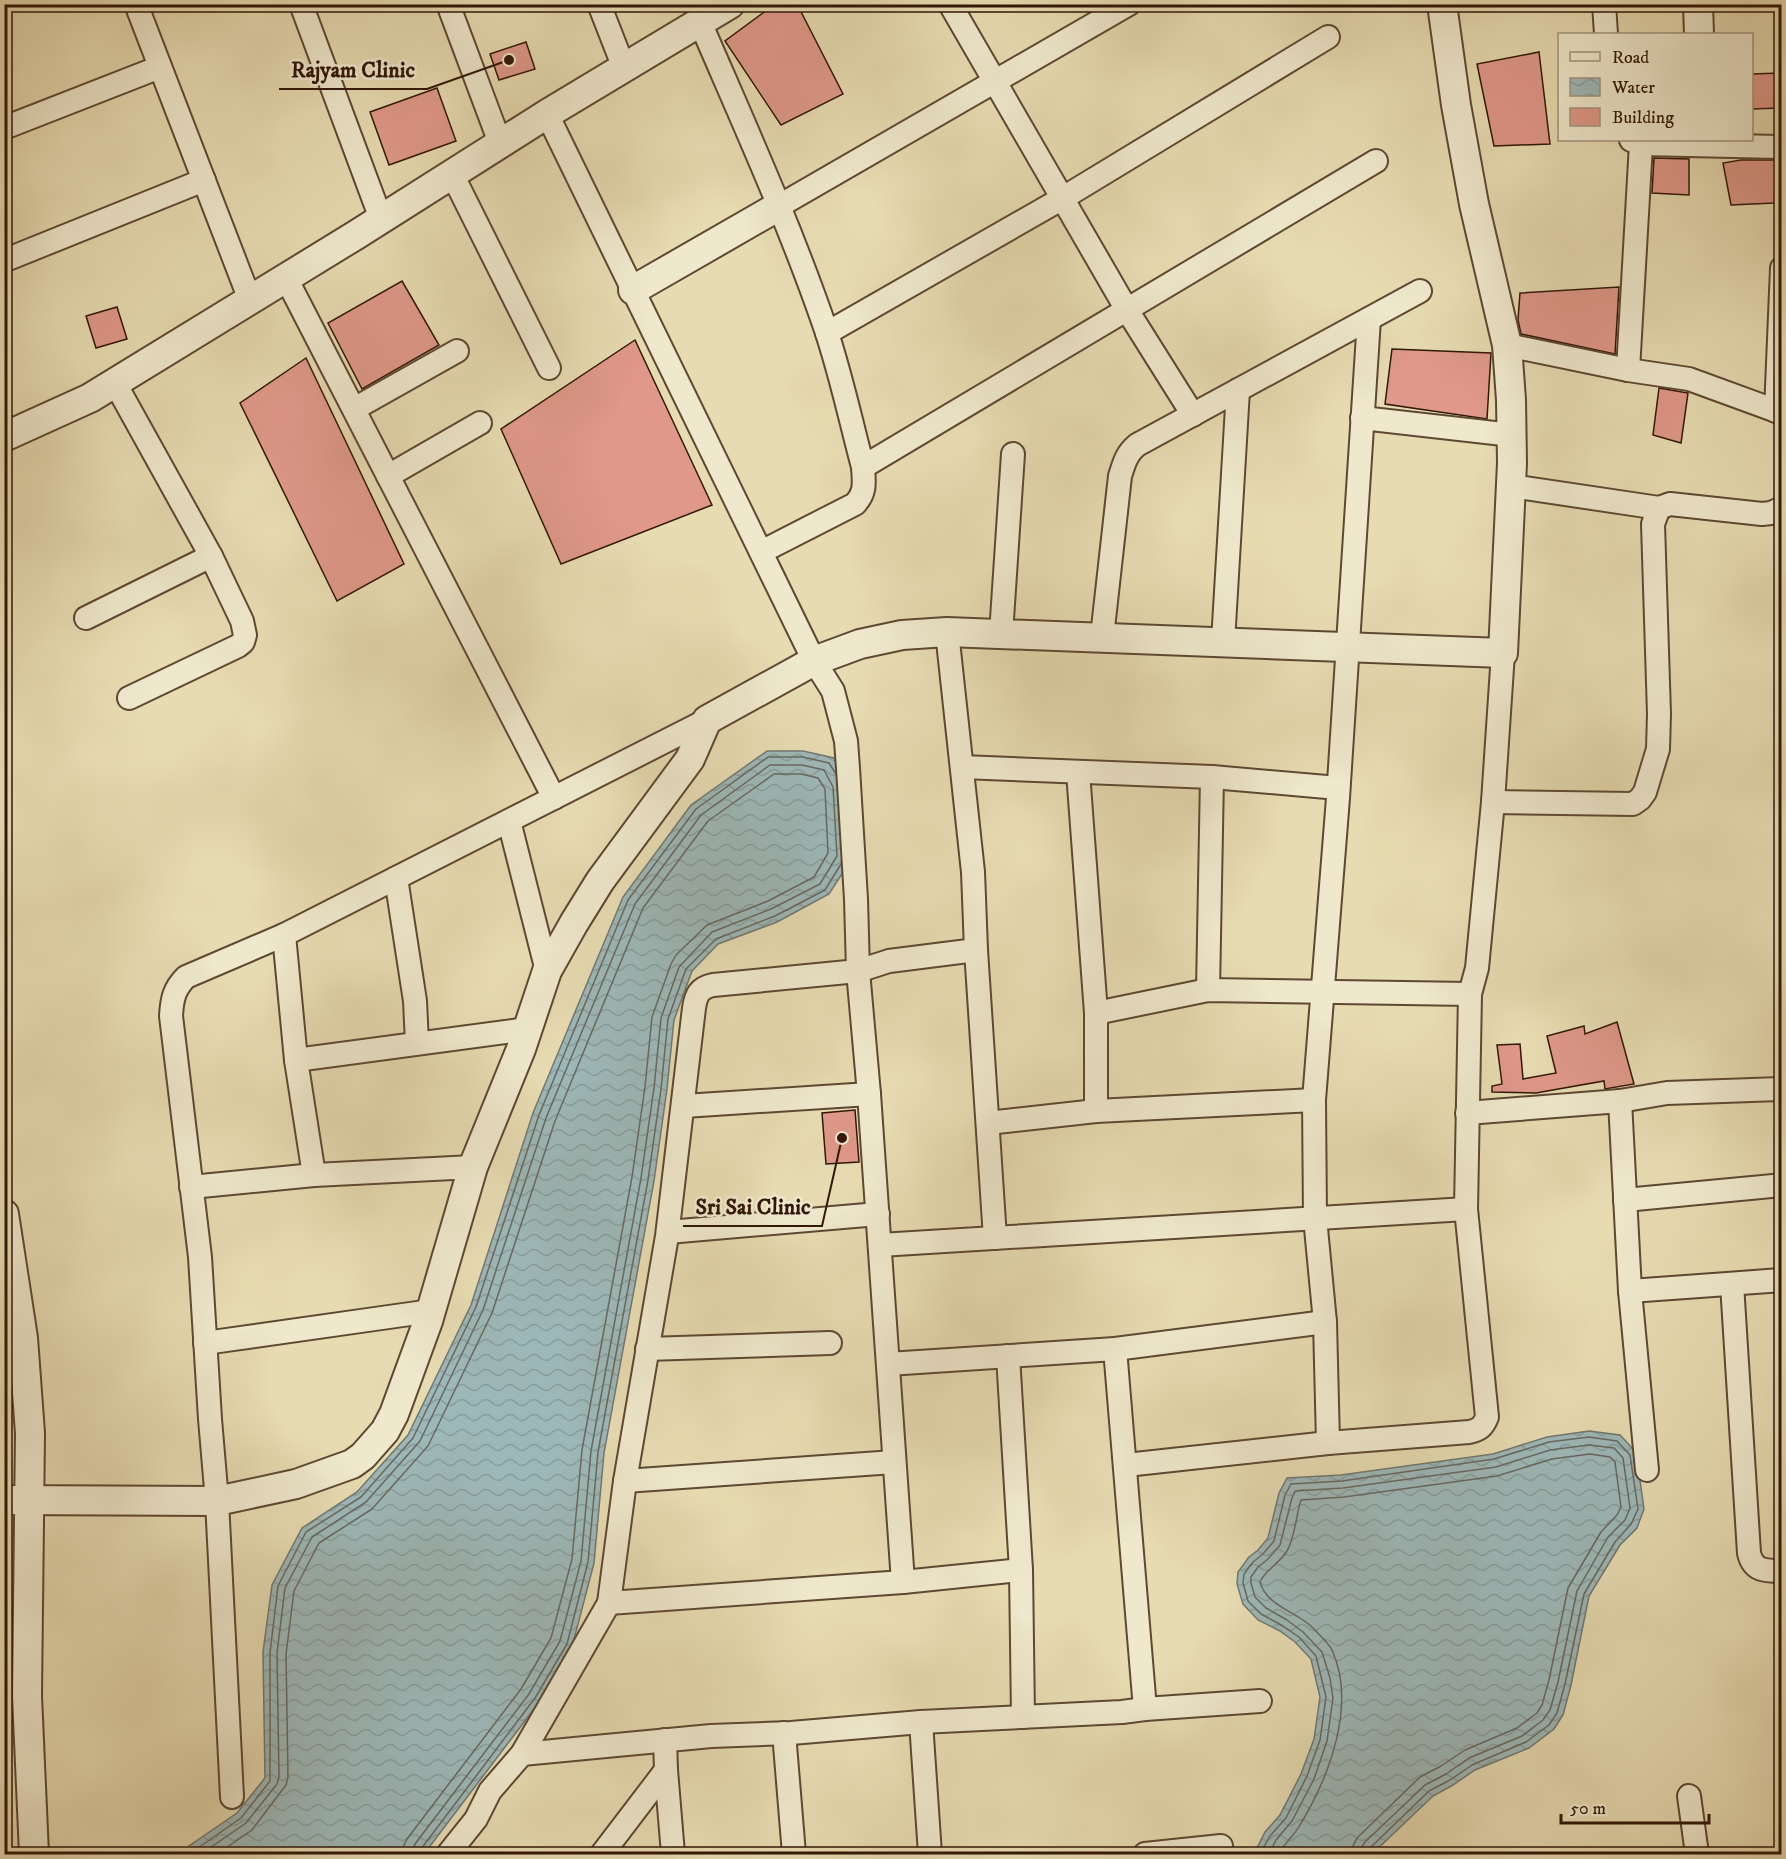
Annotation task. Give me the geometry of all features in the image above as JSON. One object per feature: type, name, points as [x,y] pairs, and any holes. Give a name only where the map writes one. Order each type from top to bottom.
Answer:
[{"type":"street","points":[[136,4],[250,300]]},
{"type":"street","points":[[301,4],[381,219]]},
{"type":"street","points":[[448,4],[500,143]]},
{"type":"street","points":[[599,4],[624,68]]},
{"type":"street","points":[[4,437],[90,398],[547,114],[730,4]]},
{"type":"street","points":[[950,4],[1127,310],[1193,415]]},
{"type":"street","points":[[633,290],[1129,4]]},
{"type":"street","points":[[1126,1465],[1328,1443],[1469,1432],[1481,1428],[1487,1417],[1466,1209],[1467,1113],[1470,993],[1477,968],[1493,802],[1503,653],[1511,486],[1511,400],[1507,345],[1472,193],[1456,105],[1442,4]]},
{"type":"street","points":[[1604,4],[1606,33]]},
{"type":"street","points":[[1698,4],[1699,33]]},
{"type":"street","points":[[700,22],[779,206],[827,333],[863,467],[862,496],[855,504],[761,552]]},
{"type":"street","points":[[827,333],[1063,198],[1328,37]]},
{"type":"street","points":[[4,128],[160,67]]},
{"type":"street","points":[[547,114],[814,661],[833,691],[846,741],[858,971],[878,1214],[903,1582]]},
{"type":"street","points":[[1628,370],[1636,142],[1782,147]]},
{"type":"street","points":[[863,467],[1376,161]]},
{"type":"street","points":[[452,174],[549,368]]},
{"type":"street","points":[[8,259],[204,180]]},
{"type":"street","points":[[1507,345],[1628,370],[1689,379],[1779,412],[1782,268]]},
{"type":"street","points":[[286,278],[554,798]]},
{"type":"street","points":[[1102,637],[1120,476],[1125,458],[1130,451],[1137,445],[1420,291]]},
{"type":"street","points":[[1328,1443],[1325,1322],[1315,1218],[1314,1100],[1348,646],[1369,319]]},
{"type":"street","points":[[354,409],[457,351]]},
{"type":"street","points":[[115,383],[211,556],[245,628],[243,642],[238,646],[129,698]]},
{"type":"street","points":[[1223,642],[1238,390]]},
{"type":"street","points":[[1362,418],[1512,435]]},
{"type":"street","points":[[388,476],[480,423]]},
{"type":"street","points":[[1001,634],[1013,454]]},
{"type":"street","points":[[1511,486],[1659,508],[1670,504],[1762,514],[1780,512]]},
{"type":"street","points":[[1493,802],[1633,804],[1645,792],[1658,750],[1653,524],[1659,508]]},
{"type":"street","points":[[86,618],[211,556]]},
{"type":"street","points":[[232,1797],[217,1501],[200,1257],[171,1016],[176,986],[186,977],[284,935],[554,798],[707,720],[814,661],[860,644],[902,635],[947,632],[1503,653]]},
{"type":"street","points":[[947,632],[973,872],[995,1238]]},
{"type":"street","points":[[16,1499],[217,1501],[296,1484],[352,1464],[363,1456],[385,1431],[394,1414],[431,1311],[473,1167],[528,1029],[547,971],[600,881],[690,759],[707,720]]},
{"type":"street","points":[[962,767],[1212,777],[1338,788]]},
{"type":"street","points":[[1078,772],[1096,1013],[1096,1111]]},
{"type":"street","points":[[1208,990],[1212,777]]},
{"type":"street","points":[[508,821],[547,971]]},
{"type":"street","points":[[396,878],[415,1001],[417,1043]]},
{"type":"street","points":[[284,935],[296,1060],[314,1175]]},
{"type":"street","points":[[448,1854],[476,1819],[490,1791],[522,1754],[609,1603],[625,1481],[668,1232],[696,999],[699,992],[705,987],[858,971],[889,960],[976,950]]},
{"type":"street","points":[[1096,1013],[1208,990],[1470,993]]},
{"type":"street","points":[[296,1060],[528,1029]]},
{"type":"street","points":[[1467,1113],[1620,1101],[1667,1094],[1782,1089]]},
{"type":"street","points":[[684,1106],[869,1094]]},
{"type":"street","points":[[988,1123],[1096,1111],[1314,1100]]},
{"type":"street","points":[[1620,1101],[1630,1291],[1647,1470]]},
{"type":"street","points":[[191,1187],[314,1175],[473,1167]]},
{"type":"street","points":[[1625,1200],[1782,1185]]},
{"type":"street","points":[[880,1245],[1466,1209]]},
{"type":"street","points":[[4,1214],[23,1338],[30,1433],[16,1499],[34,1854]]},
{"type":"street","points":[[668,1232],[878,1214]]},
{"type":"street","points":[[1630,1291],[1782,1280]]},
{"type":"street","points":[[1732,1284],[1750,1559],[1757,1568],[1762,1570],[1782,1571]]},
{"type":"street","points":[[205,1343],[431,1311]]},
{"type":"street","points":[[888,1364],[1115,1349],[1325,1322]]},
{"type":"street","points":[[647,1349],[830,1343]]},
{"type":"street","points":[[1115,1349],[1145,1709]]},
{"type":"street","points":[[1008,1356],[1021,1570],[1023,1717]]},
{"type":"street","points":[[625,1481],[894,1462]]},
{"type":"street","points":[[609,1603],[903,1582],[1021,1570]]},
{"type":"street","points":[[522,1754],[711,1736],[784,1733],[921,1722],[1122,1713],[1145,1709],[1260,1701]]},
{"type":"street","points":[[921,1722],[930,1854]]},
{"type":"street","points":[[784,1733],[794,1854]]},
{"type":"street","points":[[665,1740],[673,1854]]},
{"type":"street","points":[[602,1854],[666,1770]]},
{"type":"street","points":[[1689,1796],[1697,1854]]},
{"type":"street","points":[[1145,1854],[1221,1846]]},
{"type":"water","points":[[767,751],[803,751],[834,758],[847,783],[851,860],[829,894],[777,922],[718,944],[692,971],[674,1020],[654,1181],[604,1453],[594,1563],[572,1647],[540,1701],[424,1854],[187,1854],[189,1846],[237,1813],[265,1778],[263,1652],[272,1585],[302,1528],[357,1492],[408,1435],[471,1305],[533,1113],[623,897],[691,805]]},
{"type":"water","points":[[1589,1431],[1620,1435],[1636,1452],[1644,1509],[1637,1528],[1620,1545],[1589,1596],[1571,1685],[1563,1715],[1554,1729],[1529,1748],[1475,1770],[1433,1796],[1372,1854],[1254,1854],[1265,1832],[1280,1815],[1301,1774],[1314,1739],[1320,1697],[1311,1659],[1295,1642],[1258,1620],[1243,1604],[1237,1584],[1238,1572],[1268,1538],[1279,1493],[1287,1478],[1341,1475],[1493,1454],[1547,1437]]},
{"type":"building","points":[[775,4],[797,4],[843,94],[781,125],[725,41]]},
{"type":"building","points":[[526,42],[535,69],[499,80],[490,54]]},
{"type":"building","points":[[1539,52],[1550,144],[1494,146],[1477,64]]},
{"type":"building","points":[[1782,73],[1782,108],[1753,109],[1753,74]]},
{"type":"building","points":[[437,88],[456,141],[389,165],[370,112]]},
{"type":"building","points":[[1654,158],[1689,159],[1689,195],[1652,193]]},
{"type":"building","points":[[1741,160],[1779,160],[1774,203],[1731,205],[1723,163]]},
{"type":"building","points":[[402,281],[439,345],[362,389],[328,323]]},
{"type":"building","points":[[1619,287],[1615,354],[1521,334],[1518,320],[1520,293]]},
{"type":"building","points":[[117,307],[127,339],[96,348],[86,316]]},
{"type":"building","points":[[635,340],[712,505],[561,564],[501,429]]},
{"type":"building","points":[[1392,349],[1491,353],[1487,419],[1385,404]]},
{"type":"building","points":[[306,358],[404,564],[337,601],[240,403]]},
{"type":"building","points":[[1659,388],[1688,393],[1681,443],[1653,435]]},
{"type":"building","points":[[1617,1022],[1634,1084],[1605,1089],[1604,1081],[1536,1093],[1492,1092],[1492,1086],[1502,1084],[1497,1045],[1520,1044],[1523,1079],[1556,1073],[1547,1036],[1584,1026],[1585,1034]]},
{"type":"building","points":[[855,1110],[859,1162],[826,1164],[822,1113]]},
{"type":"place","name":"Rajyam Clinic","points":[[509,60]]},
{"type":"place","name":"Sri Sai Clinic","points":[[842,1138]]}]
